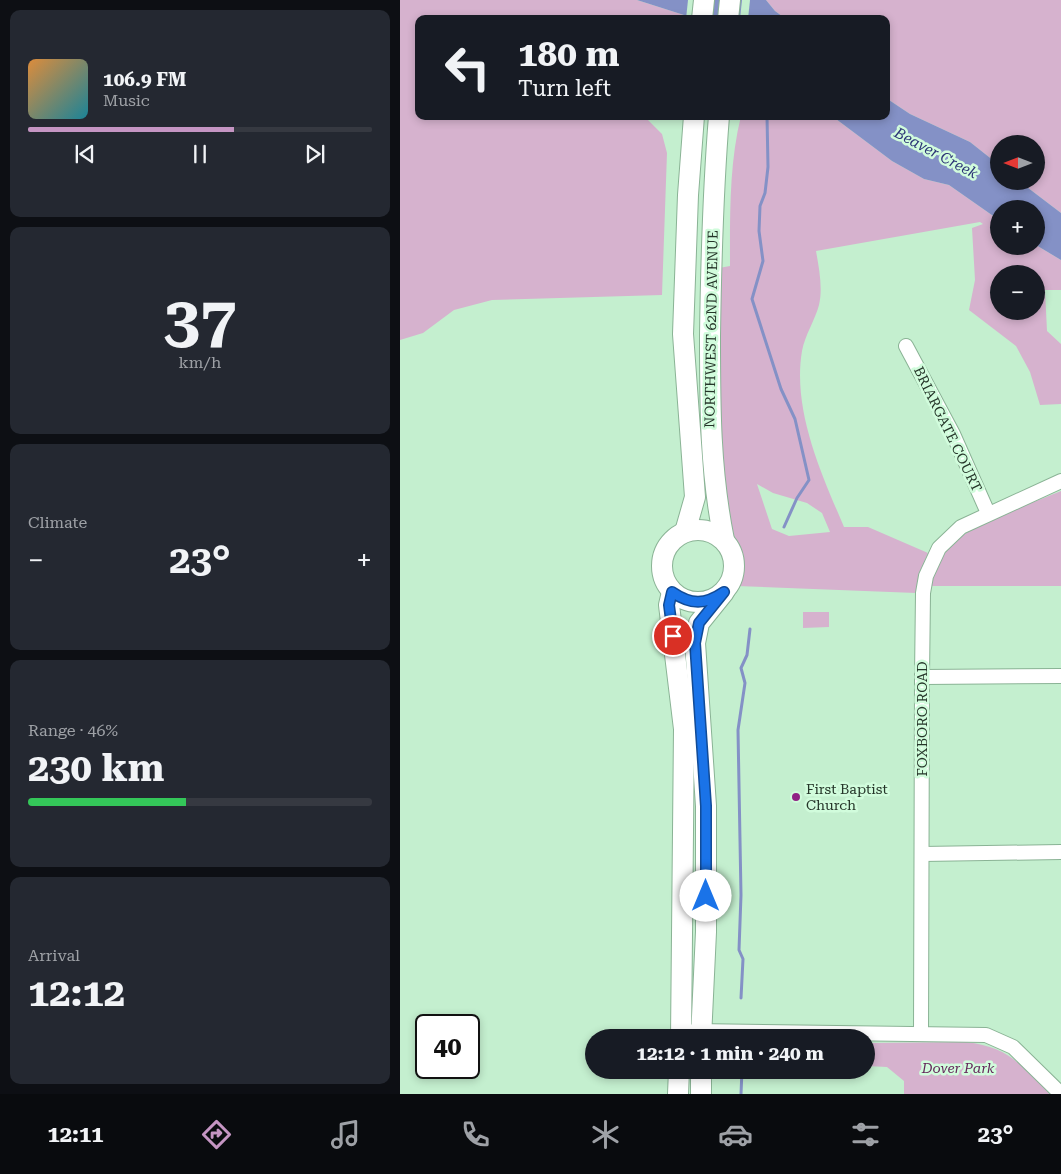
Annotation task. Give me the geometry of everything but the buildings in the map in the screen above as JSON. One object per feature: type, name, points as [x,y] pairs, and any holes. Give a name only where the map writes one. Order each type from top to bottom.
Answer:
[{"type":"street","points":[[702,15],[704,0]]},
{"type":"street","points":[[728,15],[730,0]]},
{"type":"street","name":"NORTHWEST 62ND AVENUE","points":[[684,532],[695,497],[683,334],[688,194],[694,120]]},
{"type":"street","name":"NORTHWEST 62ND AVENUE","points":[[719,120],[714,178],[710,297],[710,416],[714,488],[724,540]]},
{"type":"street","name":"BRIARGATE COURT","points":[[906,346],[953,434],[988,513]]},
{"type":"street","name":"FOXBORO ROAD","points":[[922,1034],[923,593],[931,562],[948,537],[960,527],[1061,481]]},
{"type":"street","points":[[702,1029],[706,932],[706,806],[695,643],[699,623],[724,592],[732,580],[735,566],[732,552],[724,540],[713,532],[698,530],[684,532],[673,540],[665,552],[662,566],[664,580],[672,592],[684,600],[698,603],[712,600],[724,592]]},
{"type":"street","points":[[672,592],[669,605],[684,729],[681,1029]]},
{"type":"street","points":[[922,676],[1061,676]]},
{"type":"street","points":[[922,854],[1061,852]]},
{"type":"street","points":[[875,1034],[969,1033],[1001,1040],[1026,1058],[1061,1094]]},
{"type":"street","points":[[678,1094],[679,1079]]},
{"type":"street","points":[[701,1079],[701,1094]]},
{"type":"green space","points":[[400,0],[637,0],[684,15],[415,15],[415,120],[648,120],[662,134],[667,153],[662,295],[492,300],[454,310],[423,333],[400,340]]},
{"type":"green space","points":[[766,0],[1061,0],[1061,213],[1031,190],[1045,190],[1045,135],[990,135],[990,158],[970,142],[910,114],[890,101],[890,15],[780,15]]},
{"type":"green space","points":[[740,120],[837,120],[892,161],[924,179],[949,185],[990,214],[990,255],[1045,255],[1045,250],[1061,260],[1061,290],[1045,290],[1047,331],[1061,344],[1061,404],[1040,405],[1030,372],[1016,346],[969,310],[975,280],[972,228],[983,224],[980,222],[816,251],[821,292],[817,311],[803,345],[800,373],[801,396],[811,442],[844,527],[868,527],[928,553],[919,574],[916,593],[737,586],[741,573],[739,556],[727,506],[720,458],[719,268],[730,266],[731,191],[734,153]],"holes":[[[757,484],[773,493],[807,503],[822,513],[830,532],[789,536],[772,529]]]},
{"type":"green space","points":[[1061,491],[1061,586],[931,586],[942,555],[957,539],[984,523]]},
{"type":"green space","points":[[803,612],[829,612],[829,627],[803,628]]},
{"type":"green space","name":"Dover Park","points":[[966,1042],[981,1044],[1004,1053],[1013,1059],[1050,1094],[904,1094],[904,1081],[887,1067],[875,1066],[875,1043]]},
{"type":"water","points":[[637,0],[766,0],[780,15],[684,15]]},
{"type":"water","name":"Beaver Creek","points":[[890,101],[910,114],[970,142],[990,158],[990,190],[1031,190],[1044,200],[990,200],[990,214],[949,185],[924,179],[892,161],[837,120],[890,120]]},
{"type":"water","points":[[1045,201],[1061,213],[1061,260],[1045,250]]},
{"type":"pier","points":[[688,0],[694,0],[693,15],[686,15]]},
{"type":"pier","points":[[742,0],[750,0],[748,15],[740,15]]},
{"type":"waterway","points":[[767,120],[768,167],[765,193],[760,206],[759,231],[763,261],[752,299],[781,389],[795,419],[809,480],[797,498],[784,527]]},
{"type":"waterway","points":[[741,998],[743,959],[739,950],[741,895],[738,730],[745,683],[741,668],[747,655],[750,629]]},
{"type":"waterway","points":[[741,1094],[742,1079]]},
{"type":"place","name":"First Baptist Church","points":[[796,797]]},
{"type":"route","points":[[673,636],[669,605],[672,592],[684,600],[698,603],[712,600],[724,592],[699,623],[695,643],[706,806],[706,896]]}]
